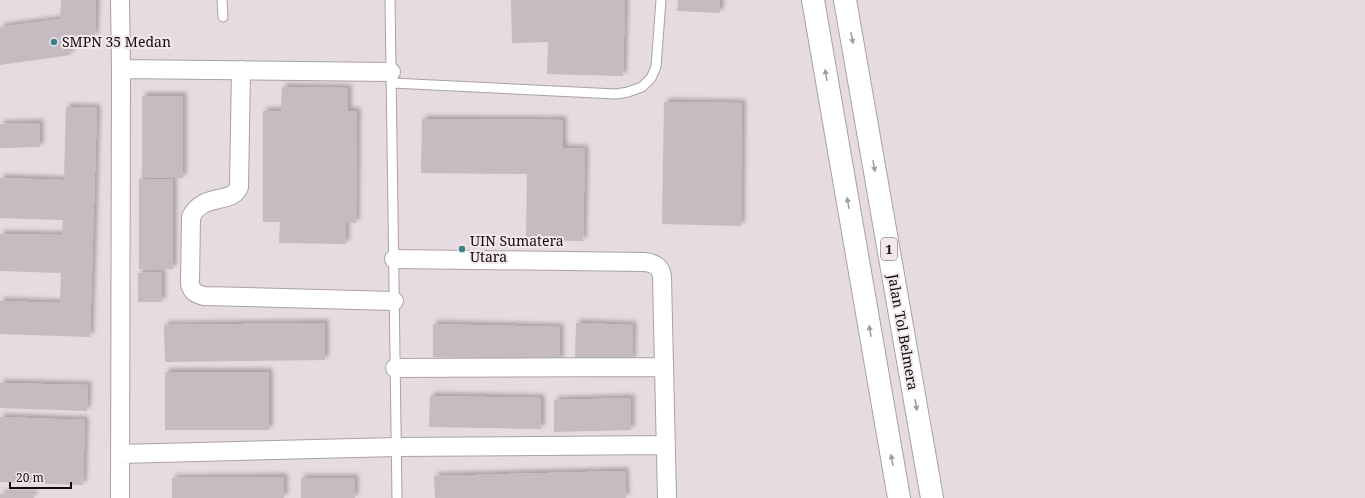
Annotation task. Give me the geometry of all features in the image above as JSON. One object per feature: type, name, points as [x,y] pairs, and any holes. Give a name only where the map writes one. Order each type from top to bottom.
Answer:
[{"type":"highway","points":[[813,0],[899,498]]},
{"type":"highway","name":"Jalan Tol Belmera","points":[[845,0],[932,498]]},
{"type":"street","points":[[120,0],[120,498]]},
{"type":"street","points":[[121,68],[241,70],[392,77]]},
{"type":"street","points":[[241,70],[239,187],[237,191],[229,197],[206,202],[194,210],[192,217],[190,284],[192,290],[198,295],[204,296],[394,300]]},
{"type":"street","points":[[394,259],[605,261],[649,262],[655,264],[661,271],[662,277],[667,498]]},
{"type":"street","points":[[395,368],[664,367]]},
{"type":"street","points":[[120,454],[396,447],[666,446]]},
{"type":"lane","points":[[222,0],[223,17]]},
{"type":"lane","points":[[390,0],[397,498]]},
{"type":"lane","points":[[392,77],[616,94],[628,92],[642,87],[651,78],[656,67],[661,0]]},
{"type":"building","points":[[61,0],[96,0],[95,37],[68,36],[70,55],[0,65],[0,27],[60,19]]},
{"type":"building","points":[[511,0],[625,0],[623,76],[547,74],[548,42],[512,43]]},
{"type":"building","points":[[678,0],[720,0],[720,13],[677,11]]},
{"type":"building","points":[[282,87],[348,88],[348,111],[357,111],[356,223],[346,223],[346,244],[279,243],[280,222],[263,222],[263,111],[281,111]]},
{"type":"building","points":[[142,96],[183,96],[183,178],[142,178]]},
{"type":"building","points":[[664,102],[742,103],[741,226],[662,224]]},
{"type":"building","points":[[66,107],[97,108],[90,337],[0,334],[0,301],[60,303],[61,273],[0,271],[0,234],[62,235],[63,220],[0,218],[0,178],[64,180]]},
{"type":"building","points":[[422,119],[563,120],[563,148],[585,149],[583,241],[526,240],[527,174],[421,173]]},
{"type":"building","points":[[40,123],[40,147],[0,148],[0,124]]},
{"type":"building","points":[[139,179],[173,179],[173,269],[139,269]]},
{"type":"building","points":[[162,272],[162,302],[138,302],[138,273]]},
{"type":"building","points":[[325,323],[325,360],[165,362],[164,325]]},
{"type":"building","points":[[576,323],[633,325],[632,361],[575,360]]},
{"type":"building","points":[[433,324],[560,327],[560,361],[433,357]]},
{"type":"building","points":[[165,372],[269,372],[269,430],[165,430]]},
{"type":"building","points":[[0,383],[88,385],[87,411],[0,408]]},
{"type":"building","points":[[430,396],[541,398],[541,429],[429,427]]},
{"type":"building","points":[[631,398],[631,430],[554,432],[554,400]]},
{"type":"building","points":[[0,417],[85,420],[83,485],[0,482]]},
{"type":"building","points":[[625,471],[626,498],[435,498],[434,476]]},
{"type":"building","points":[[284,477],[284,498],[172,498],[172,478]]},
{"type":"building","points":[[301,478],[355,478],[355,498],[301,498]]},
{"type":"building","points":[[0,494],[34,494],[34,498],[0,498]]},
{"type":"place","name":"SMPN 35 Medan","points":[[54,42]]},
{"type":"place","name":"UIN Sumatera Utara","points":[[462,249]]}]
